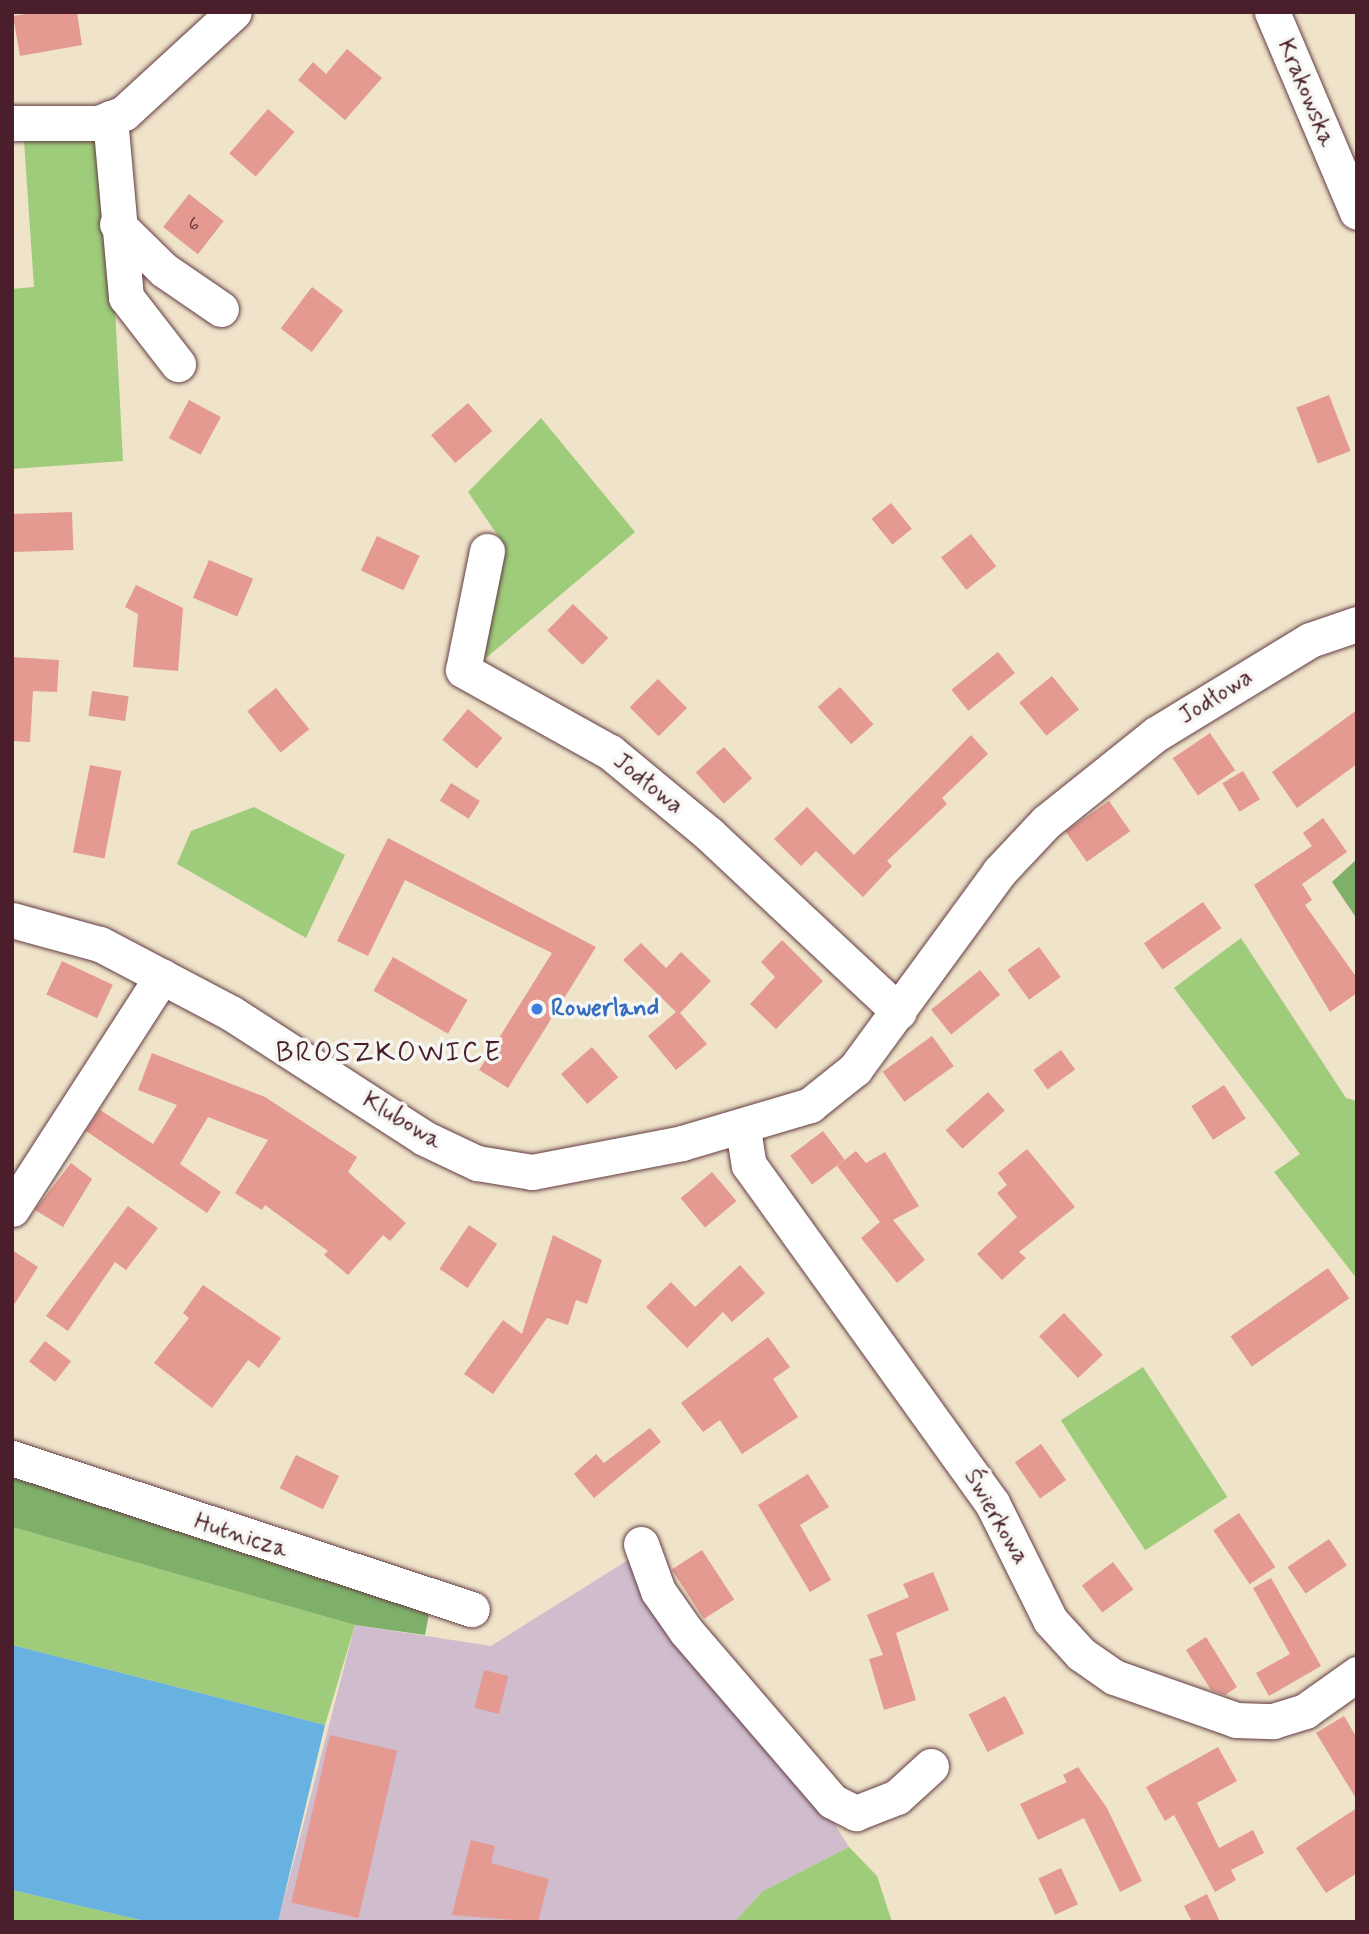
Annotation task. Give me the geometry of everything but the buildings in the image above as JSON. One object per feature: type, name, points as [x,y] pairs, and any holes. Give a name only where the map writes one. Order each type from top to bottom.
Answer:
[{"type":"street","points":[[12,123],[110,118],[124,113],[234,12]]},
{"type":"street","name":"Krakowska","points":[[1272,12],[1357,212]]},
{"type":"street","points":[[110,118],[117,224],[126,297],[178,364]]},
{"type":"street","points":[[117,224],[164,270],[221,309]]},
{"type":"street","name":"Jodłowa","points":[[487,551],[464,670],[610,752],[709,834],[899,1012]]},
{"type":"street","name":"Jodłowa","points":[[743,1129],[810,1105],[855,1069],[999,872],[1046,822],[1156,734],[1310,640],[1357,624]]},
{"type":"street","name":"Klubowa","points":[[12,920],[100,944],[162,976],[477,1163],[532,1172],[743,1129]]},
{"type":"street","points":[[12,1209],[162,976]]},
{"type":"street","name":"Świerkowa","points":[[743,1129],[750,1165],[992,1503],[1049,1620],[1081,1654],[1114,1677],[1236,1720],[1273,1721],[1305,1711],[1357,1674]]},
{"type":"street","name":"Hutnicza","points":[[12,1458],[472,1609]]},
{"type":"street","points":[[641,1544],[658,1591],[686,1631],[832,1801],[856,1813],[897,1797],[931,1766]]},
{"type":"shaded area","points":[[641,1552],[746,1682],[849,1847],[763,1891],[734,1922],[278,1922],[355,1625],[491,1646]]},
{"type":"green space","points":[[106,137],[123,461],[12,469],[12,289],[34,287],[24,141]]},
{"type":"green space","points":[[541,418],[635,532],[480,663],[501,540],[468,492]]},
{"type":"green space","points":[[254,807],[345,855],[306,938],[177,864],[191,831]]},
{"type":"green space","points":[[1357,859],[1357,919],[1332,882]]},
{"type":"green space","points":[[1241,938],[1346,1098],[1357,1101],[1357,1279],[1274,1172],[1300,1154],[1174,988]]},
{"type":"green space","points":[[1143,1367],[1227,1497],[1145,1550],[1061,1420]]},
{"type":"green space","points":[[12,1470],[429,1614],[425,1635],[355,1625],[12,1527]]},
{"type":"green space","points":[[12,1527],[355,1625],[325,1725],[12,1645]]},
{"type":"green space","points":[[849,1847],[877,1876],[892,1922],[734,1922],[763,1891]]},
{"type":"green space","points":[[12,1890],[149,1922],[12,1922]]},
{"type":"water","points":[[12,1645],[325,1725],[278,1922],[149,1922],[12,1890]]},
{"type":"place","name":"Rowerland","points":[[537,1009]]},
{"type":"district","name":"BROSZKOWICE","points":[[389,1054]]}]
